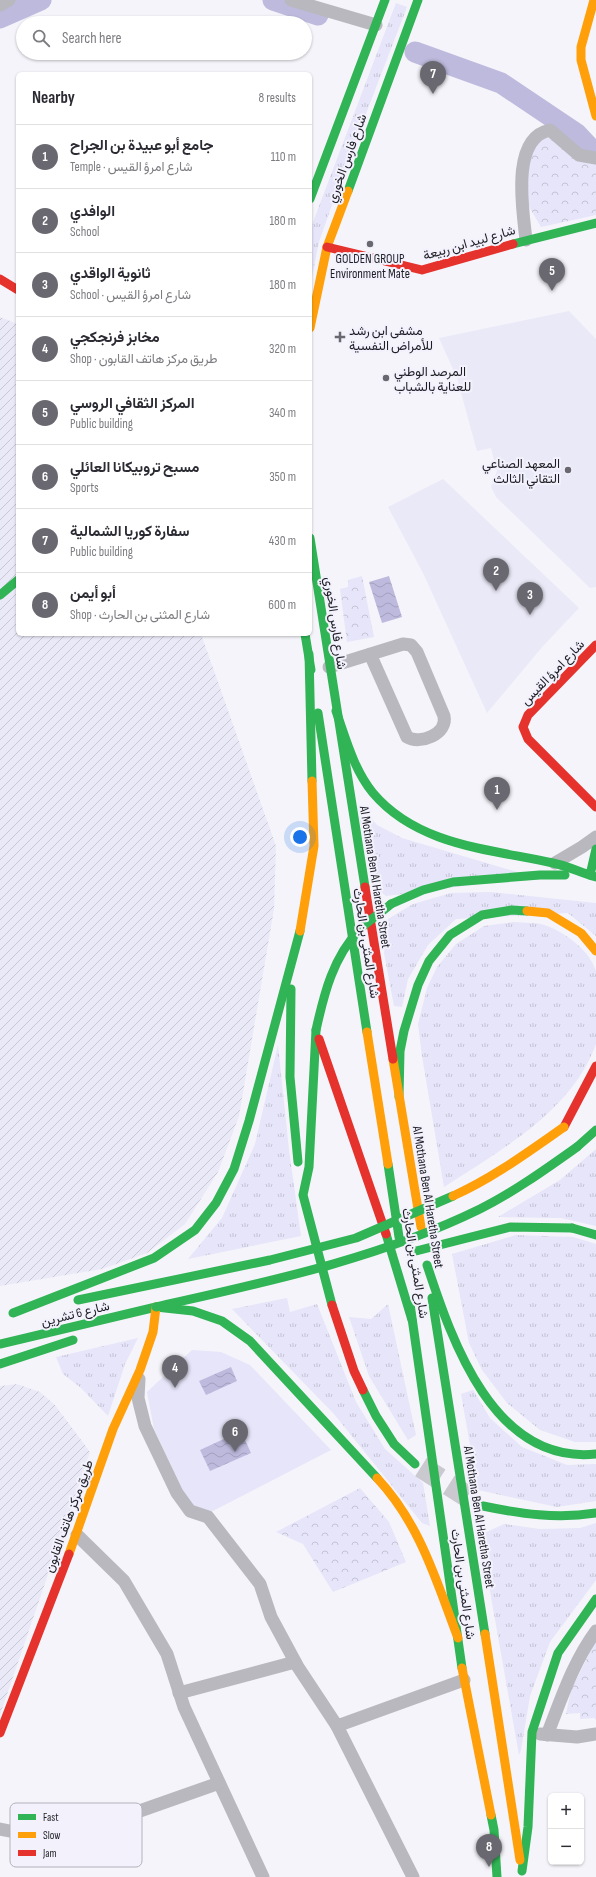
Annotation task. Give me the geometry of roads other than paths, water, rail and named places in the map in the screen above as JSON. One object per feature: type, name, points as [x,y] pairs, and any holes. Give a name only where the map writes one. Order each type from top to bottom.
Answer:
[{"type":"main road","name":"شارع فارس الخوري","points":[[312,194],[385,0]]},
{"type":"main road","name":"شارع فارس الخوري","points":[[312,318],[327,247],[418,0]]},
{"type":"main road","points":[[594,0],[581,47],[581,60],[596,116]]},
{"type":"main road","name":"شارع لبيد ابن ربيعة","points":[[327,247],[422,270],[526,240],[596,223]]},
{"type":"main road","points":[[0,279],[16,289]]},
{"type":"main road","name":"شارع فارس الخوري","points":[[312,551],[336,711]]},
{"type":"main road","points":[[0,595],[16,582]]},
{"type":"main road","points":[[305,636],[309,654],[314,846],[303,918],[290,970],[290,1078],[297,1157],[303,1195],[337,1323],[354,1371],[376,1416],[394,1444],[414,1464]]},
{"type":"main road","name":"شارع امرؤ القيس","points":[[596,645],[528,715],[523,727],[528,739],[596,807]]},
{"type":"main road","name":"شارع المثنى بن الحارث","points":[[309,654],[412,1320],[464,1680],[494,1830],[498,1877]]},
{"type":"main road","points":[[336,711],[354,761],[364,779],[374,795],[396,816],[424,833],[444,840],[554,863],[593,876]]},
{"type":"main road","name":"Al Mothana Ben Al Haretha Street","points":[[336,711],[427,1265],[522,1874]]},
{"type":"main road","points":[[593,876],[596,849]]},
{"type":"main road","points":[[303,1195],[309,1167],[316,1030],[329,976],[341,954],[358,931],[391,904],[423,890],[453,882],[540,875],[593,876]]},
{"type":"main road","points":[[399,1097],[400,1051],[404,1031],[418,985],[429,961],[450,935],[482,915],[512,910],[548,913],[581,932],[596,951]]},
{"type":"main road","name":"شارع 6 تشرين","points":[[290,970],[277,1013],[249,1121],[234,1169],[216,1203],[195,1230],[154,1258],[10,1314],[270,1260],[356,1238],[428,1208],[473,1187],[514,1162],[564,1127],[585,1108]]},
{"type":"main road","points":[[316,1030],[379,1210],[412,1320]]},
{"type":"main road","points":[[564,1127],[596,1066]]},
{"type":"main road","points":[[156,1307],[357,1258],[435,1230],[481,1209],[529,1180],[577,1147],[596,1130]]},
{"type":"main road","points":[[387,1260],[510,1227],[572,1228],[596,1235]]},
{"type":"main road","points":[[427,1265],[443,1315],[456,1346],[472,1378],[486,1398],[520,1432],[543,1446],[565,1454],[596,1454]]},
{"type":"main road","points":[[271,1280],[344,1271]]},
{"type":"main road","points":[[156,1307],[193,1311],[222,1321],[250,1340],[338,1434],[393,1495],[423,1545],[458,1638]]},
{"type":"main road","name":"شارع 6 تشرين","points":[[0,1344],[156,1307]]},
{"type":"main road","name":"طريق مركز هاتف القابون","points":[[0,1733],[77,1535],[113,1429],[140,1370],[153,1332],[156,1307]]},
{"type":"main road","points":[[103,1330],[116,1325],[140,1310]]},
{"type":"main road","points":[[0,1364],[80,1337]]},
{"type":"main road","points":[[483,1506],[531,1516],[580,1516],[596,1513]]},
{"type":"main road","points":[[522,1874],[528,1827],[532,1732],[558,1653],[596,1600]]},
{"type":"street","points":[[0,5],[9,0]]},
{"type":"street","points":[[291,0],[376,25]]},
{"type":"street","points":[[526,240],[521,188],[525,158],[529,145],[534,138],[542,132],[550,130],[579,155],[596,158]]},
{"type":"street","points":[[330,667],[370,654],[403,644],[414,648],[444,716],[444,725],[441,730],[418,741],[407,737],[370,654]]},
{"type":"street","points":[[554,863],[582,848],[596,837]]},
{"type":"street","points":[[140,1370],[138,1398],[145,1426],[177,1493],[190,1511],[208,1517],[260,1584],[271,1617],[295,1662],[337,1726],[413,1877]]},
{"type":"street","points":[[77,1535],[124,1581],[167,1654],[184,1708],[263,1877]]},
{"type":"street","points":[[547,1735],[568,1682],[587,1643],[596,1631]]},
{"type":"street","points":[[179,1693],[295,1662]]},
{"type":"street","points":[[337,1726],[464,1680]]},
{"type":"street","points":[[532,1732],[547,1735],[577,1737],[596,1734]]},
{"type":"street","points":[[142,1810],[219,1783]]},
{"type":"street","points":[[0,1829],[10,1831]]},
{"type":"water","points":[[389,576],[402,617],[382,623],[369,582]]},
{"type":"water","points":[[231,1367],[237,1381],[206,1395],[199,1381]]},
{"type":"water","points":[[241,1431],[251,1453],[210,1471],[200,1450]]},
{"type":"waterway","points":[[0,18],[41,0]]},
{"type":"waterway","points":[[273,0],[318,15]]},
{"type":"waterway","points":[[415,52],[501,83],[577,134],[589,147]]},
{"type":"tunnel","points":[[421,1467],[476,1502]]},
{"type":"place","name":"سفارة كوريا الشمالية","points":[[433,94]]},
{"type":"place","name":"GOLDEN GROUP Environment Mate","points":[[370,244]]},
{"type":"place","name":"المركز الثقافي الروسي","points":[[552,291]]},
{"type":"place","name":"مشفى ابن رشد للأمراض النفسية","points":[[340,337]]},
{"type":"place","name":"المرصد الوطني للعناية بالشباب","points":[[386,378]]},
{"type":"place","name":"المعهد الصناعي التقاني الثالث","points":[[568,470]]},
{"type":"place","name":"الوافدي","points":[[496,591]]},
{"type":"place","name":"ثانوية الواقدي","points":[[530,615]]},
{"type":"place","name":"جامع أبو عبيدة بن الجراح","points":[[497,810]]},
{"type":"place","name":"مخابز فرنجكجي","points":[[175,1388]]},
{"type":"place","name":"مسبح تروبيكانا العائلي","points":[[235,1452]]},
{"type":"place","name":"أبو أيمن","points":[[489,1867]]}]
